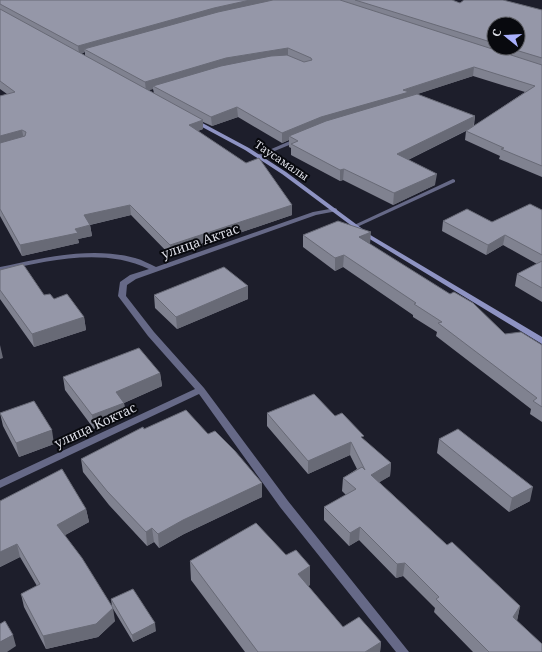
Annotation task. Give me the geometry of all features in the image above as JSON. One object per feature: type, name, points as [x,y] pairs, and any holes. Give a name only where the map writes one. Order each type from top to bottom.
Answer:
[{"type":"street","name":"Таусамалы","points":[[186,116],[284,172],[370,237],[542,341]]},
{"type":"street","points":[[258,156],[302,138]]},
{"type":"street","points":[[355,226],[453,181]]},
{"type":"street","name":"улица Актас","points":[[0,269],[62,256],[91,254],[131,259],[155,269],[315,213],[335,210]]},
{"type":"street","points":[[155,269],[133,277],[123,284],[122,296],[151,334],[201,390],[284,504],[403,652]]},
{"type":"street","name":"улица Коктас","points":[[0,484],[201,390]]},
{"type":"building","points":[[0,0],[250,0],[214,8],[78,46],[0,4]]},
{"type":"building","points":[[273,0],[340,0],[486,47],[486,56],[514,56],[542,65],[542,166],[501,149],[504,148],[466,131],[535,86],[474,67],[403,90],[409,92],[321,117],[282,133],[237,107],[211,117],[153,86],[221,66],[271,56],[287,55],[304,62],[312,60],[311,58],[288,48],[226,58],[145,82],[84,49],[218,12]]},
{"type":"building","points":[[355,0],[452,0],[460,3],[464,0],[503,0],[542,10],[542,58],[526,53],[526,16],[486,16],[486,41]]},
{"type":"building","points":[[0,9],[203,120],[189,125],[246,163],[259,158],[292,205],[170,245],[130,205],[84,215],[90,225],[75,229],[78,233],[20,245],[0,209],[0,143],[25,136],[26,132],[22,130],[0,136],[0,96],[15,92],[0,81]]},
{"type":"building","points":[[417,94],[475,116],[397,154],[437,174],[394,193],[344,169],[340,170],[291,144],[298,141],[289,136],[326,121]]},
{"type":"building","points":[[530,204],[542,210],[542,255],[505,235],[488,245],[443,221],[467,209],[492,222]]},
{"type":"building","points":[[338,221],[371,232],[359,237],[450,294],[454,292],[473,303],[505,334],[521,332],[542,345],[542,407],[533,401],[537,398],[438,323],[442,322],[414,304],[416,303],[344,255],[335,258],[303,235]]},
{"type":"building","points":[[542,261],[542,288],[517,274]]},
{"type":"building","points":[[23,264],[44,295],[50,294],[54,299],[67,294],[84,317],[32,334],[0,290],[0,270]]},
{"type":"building","points":[[224,267],[248,286],[176,317],[154,295]]},
{"type":"building","points":[[139,348],[160,373],[116,392],[124,403],[92,415],[63,377]]},
{"type":"building","points":[[314,394],[335,416],[342,413],[364,436],[361,437],[391,463],[371,475],[447,545],[452,542],[520,606],[513,617],[542,644],[542,652],[489,652],[436,599],[439,597],[405,563],[397,564],[360,527],[350,533],[324,507],[356,489],[343,478],[362,467],[365,470],[351,442],[308,461],[267,413]]},
{"type":"building","points":[[34,401],[52,430],[16,443],[0,413]]},
{"type":"building","points":[[186,410],[208,434],[215,431],[235,451],[262,483],[183,520],[158,534],[152,528],[146,532],[107,491],[81,459],[143,427],[144,429]]},
{"type":"building","points":[[458,429],[533,487],[512,498],[439,439]]},
{"type":"building","points":[[62,469],[86,509],[57,525],[82,558],[113,608],[96,624],[43,636],[21,594],[40,584],[17,544],[0,552],[0,501]]},
{"type":"building","points":[[256,523],[286,555],[296,550],[310,566],[298,574],[343,627],[359,617],[381,642],[365,652],[258,652],[190,561]]},
{"type":"building","points":[[133,589],[155,623],[132,635],[111,599]]},
{"type":"building","points":[[5,621],[13,635],[0,642],[0,624]]}]
